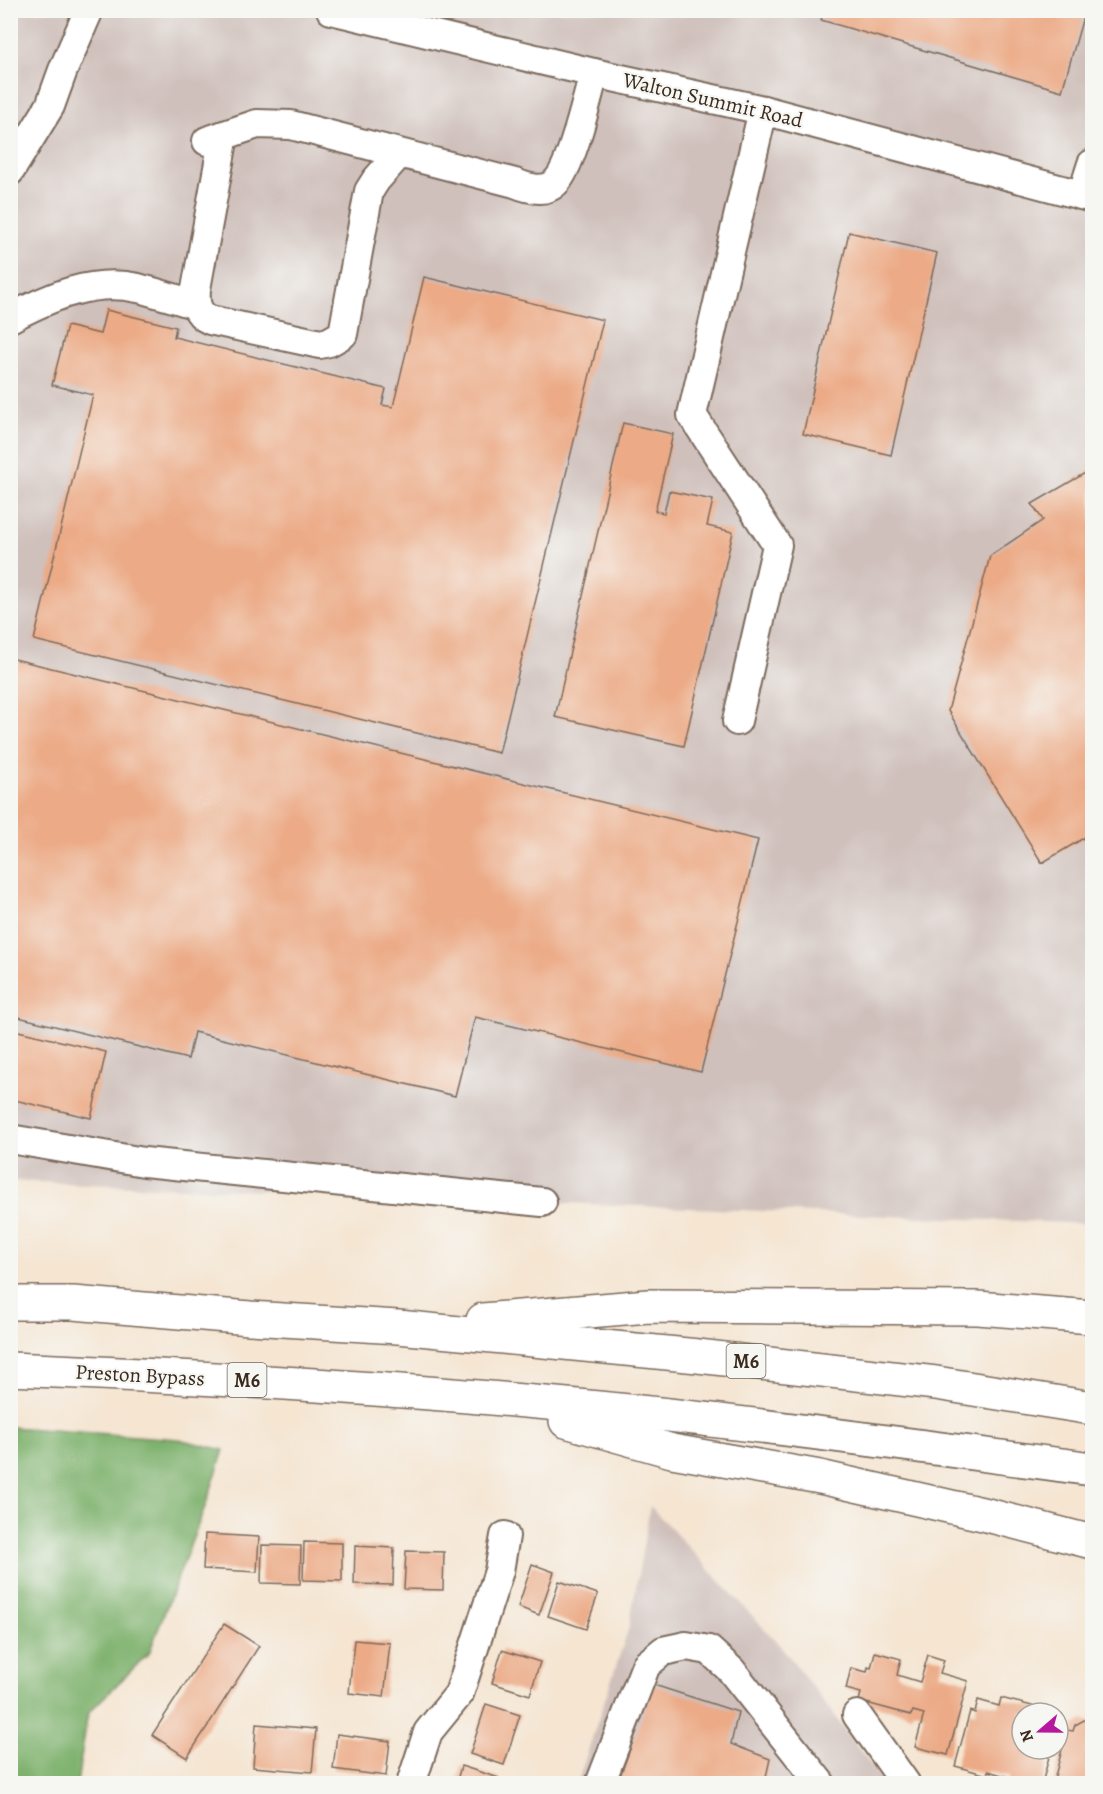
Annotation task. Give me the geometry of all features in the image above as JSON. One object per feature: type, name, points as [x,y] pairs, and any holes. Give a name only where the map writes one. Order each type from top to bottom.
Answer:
[{"type":"highway","name":"M6","points":[[10,1303],[73,1303],[250,1318],[398,1327],[698,1356],[936,1383],[1092,1408]]},
{"type":"highway","name":"M6","points":[[398,1327],[648,1306],[978,1308],[1092,1317]]},
{"type":"highway","name":"Preston Bypass","points":[[10,1369],[324,1384],[484,1398]]},
{"type":"highway","name":"M6","points":[[484,1398],[659,1414],[1092,1469]]},
{"type":"highway","name":"M6","points":[[484,1398],[672,1451],[820,1478],[987,1515],[1092,1542]]},
{"type":"street","points":[[10,171],[50,106],[89,10]]},
{"type":"street","name":"Walton Summit Road","points":[[331,10],[421,21],[594,73],[764,110],[1088,197]]},
{"type":"street","points":[[399,154],[369,191],[344,334],[320,344],[210,320],[198,311],[196,289],[216,138],[257,124],[291,125],[527,188],[545,189],[555,184],[565,170],[594,73]]},
{"type":"street","points":[[737,721],[777,545],[692,415],[764,110]]},
{"type":"street","points":[[1088,197],[1092,164]]},
{"type":"street","points":[[10,318],[45,300],[88,287],[136,288],[196,305]]},
{"type":"street","points":[[10,1139],[144,1162],[542,1202]]},
{"type":"street","points":[[411,1784],[428,1732],[459,1694],[499,1571],[505,1536]]},
{"type":"street","points":[[600,1784],[646,1665],[663,1651],[686,1646],[709,1650],[731,1670],[820,1784]]},
{"type":"street","points":[[857,1715],[906,1784]]},
{"type":"shaded area","points":[[11,11],[1092,11],[1092,1224],[11,1181]]},
{"type":"shaded area","points":[[650,1506],[785,1651],[885,1783],[577,1784],[629,1627]]},
{"type":"green space","points":[[10,1427],[178,1439],[224,1450],[206,1504],[149,1653],[88,1713],[77,1783],[11,1783]]},
{"type":"building","points":[[824,10],[1085,10],[1062,91],[821,20]]},
{"type":"building","points":[[849,232],[937,253],[891,455],[803,434]]},
{"type":"building","points":[[424,277],[603,320],[499,753],[34,640],[93,395],[52,385],[67,326],[100,334],[106,310],[176,327],[174,337],[386,389],[382,405],[393,407]]},
{"type":"building","points":[[623,423],[673,434],[655,511],[664,513],[669,491],[713,500],[707,526],[733,532],[684,746],[555,717]]},
{"type":"building","points":[[1092,469],[1092,833],[1042,863],[948,711],[990,556],[1043,520],[1032,504]]},
{"type":"building","points":[[10,658],[758,840],[701,1072],[475,1017],[455,1096],[194,1032],[188,1059],[10,1015]]},
{"type":"building","points":[[10,1029],[106,1052],[91,1118],[10,1099]]},
{"type":"building","points":[[205,1534],[259,1537],[257,1572],[203,1569]]},
{"type":"building","points":[[304,1542],[342,1543],[342,1581],[303,1580]]},
{"type":"building","points":[[262,1545],[301,1546],[300,1584],[261,1583]]},
{"type":"building","points":[[355,1546],[394,1548],[393,1585],[354,1584]]},
{"type":"building","points":[[406,1551],[444,1552],[443,1590],[404,1589]]},
{"type":"building","points":[[532,1564],[554,1572],[539,1615],[518,1607]]},
{"type":"building","points":[[559,1581],[598,1594],[586,1629],[548,1616]]},
{"type":"building","points":[[224,1624],[259,1646],[187,1758],[152,1735]]},
{"type":"building","points":[[354,1640],[390,1643],[384,1697],[349,1693]]},
{"type":"building","points":[[502,1650],[540,1662],[530,1695],[492,1683]]},
{"type":"building","points":[[875,1652],[901,1659],[897,1675],[920,1682],[928,1655],[944,1660],[940,1673],[968,1681],[948,1755],[915,1747],[924,1714],[913,1711],[911,1715],[859,1701],[861,1693],[846,1689],[851,1668],[867,1672],[868,1667],[871,1668]]},
{"type":"building","points":[[654,1685],[738,1712],[731,1744],[770,1759],[766,1777],[787,1784],[617,1784]]},
{"type":"building","points":[[1001,1698],[1013,1701],[1010,1701],[1010,1761],[1048,1761],[1042,1784],[1013,1784],[1008,1782],[1009,1777],[988,1771],[987,1775],[955,1766],[970,1711],[975,1713],[978,1700],[999,1706]]},
{"type":"building","points":[[486,1704],[520,1715],[504,1765],[470,1754]]},
{"type":"building","points":[[1084,1720],[1092,1722],[1092,1766],[1088,1784],[1053,1784],[1059,1761],[1070,1761],[1070,1730],[1073,1731],[1075,1725]]},
{"type":"building","points":[[256,1724],[316,1729],[312,1772],[253,1767]]},
{"type":"building","points":[[337,1734],[390,1741],[386,1776],[333,1769]]},
{"type":"building","points":[[461,1766],[499,1778],[497,1784],[456,1784]]}]
